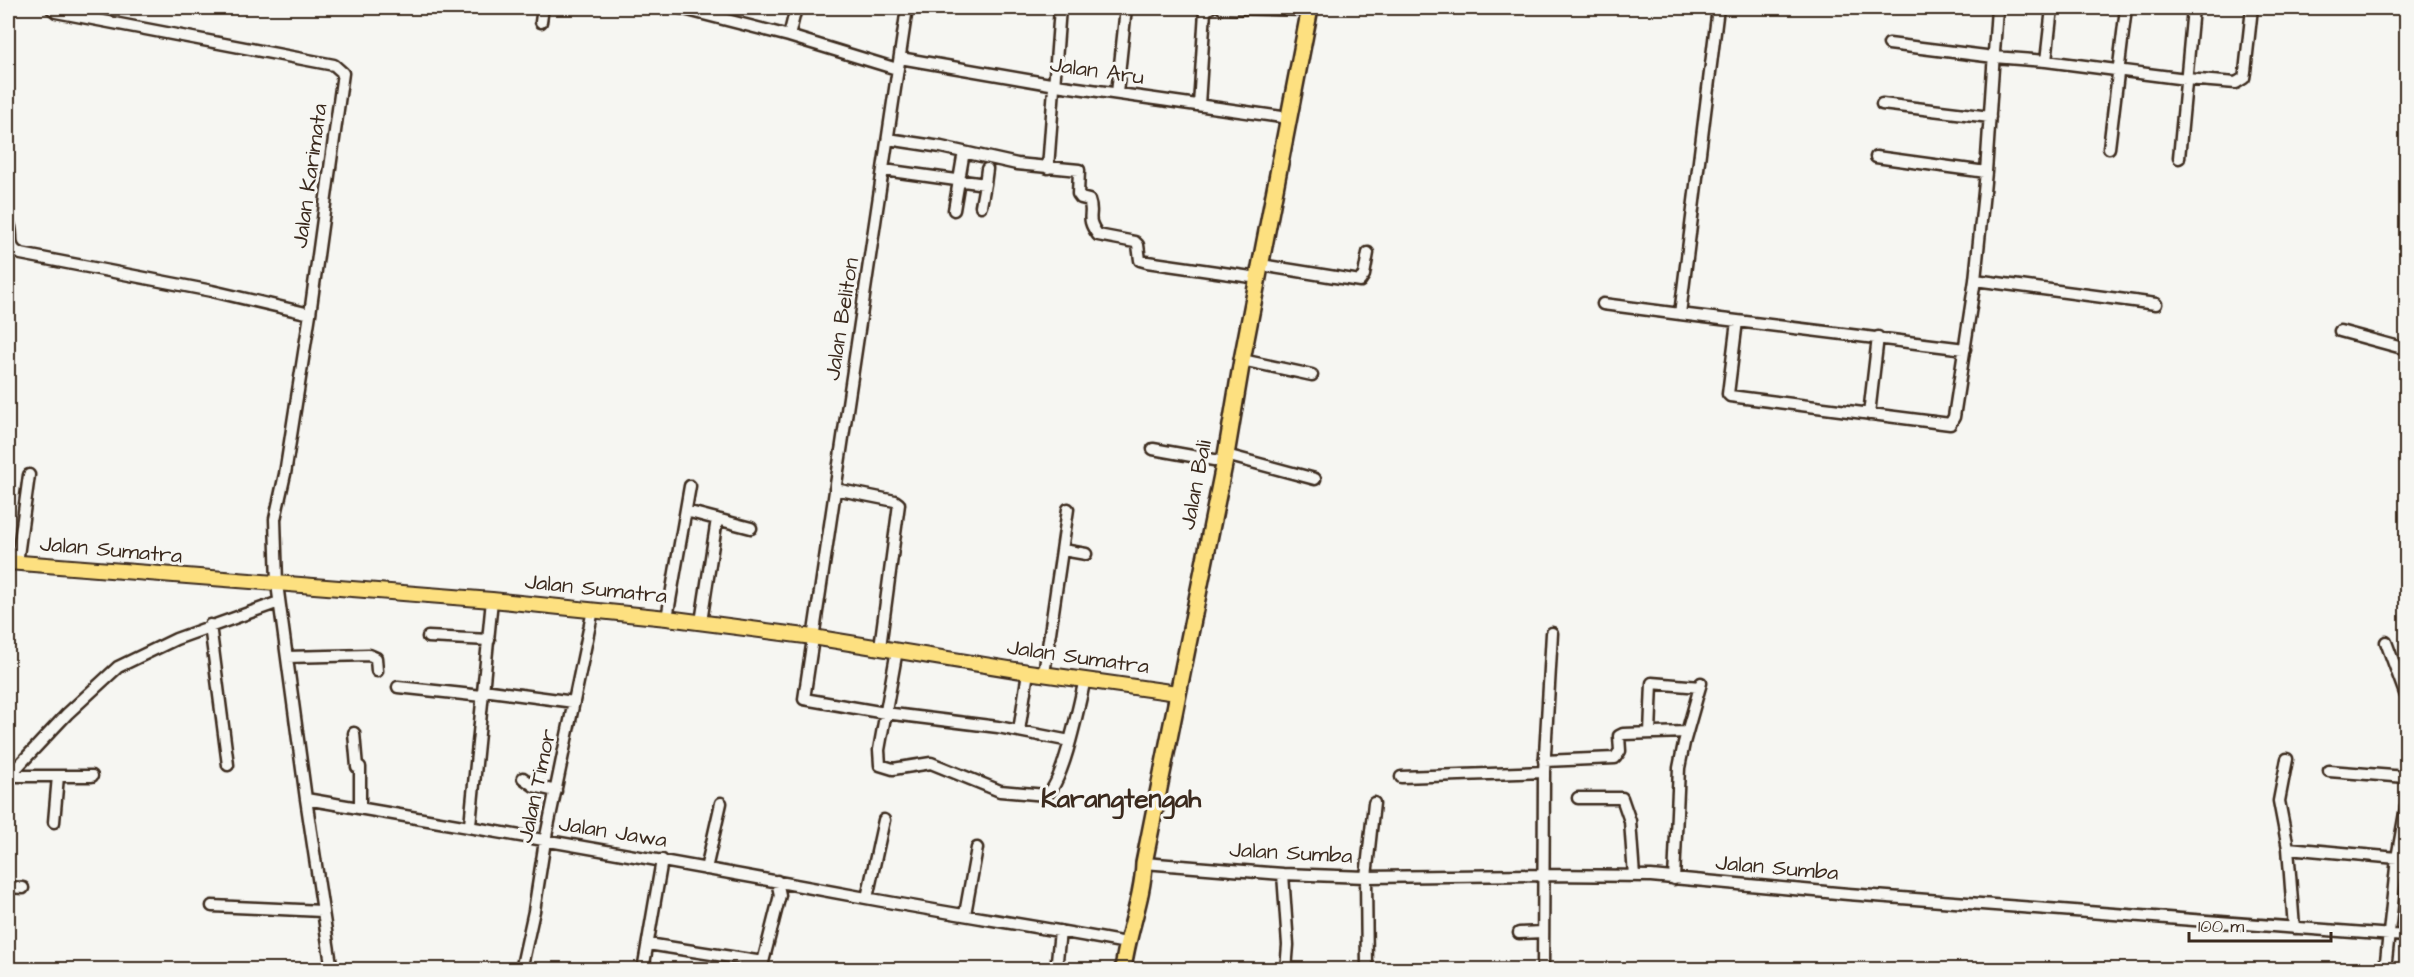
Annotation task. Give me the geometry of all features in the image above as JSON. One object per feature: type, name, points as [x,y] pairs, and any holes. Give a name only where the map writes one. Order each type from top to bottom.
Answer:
[{"type":"highway","name":"Jalan Bali","points":[[1123,969],[1126,943],[1143,872],[1225,458],[1309,9]]},
{"type":"main road","name":"Jalan Sumatra","points":[[12,562],[492,600],[667,618],[813,636],[1028,672],[1177,693]]},
{"type":"street","name":"Jalan Karimata","points":[[51,8],[56,12],[334,65],[342,70],[310,314],[285,474],[275,519],[277,584]]},
{"type":"street","points":[[541,22],[543,8]]},
{"type":"street","points":[[680,8],[789,36],[897,69]]},
{"type":"street","points":[[789,36],[796,8]]},
{"type":"street","name":"Jalan Beliton","points":[[885,713],[805,700],[803,697],[907,8]]},
{"type":"street","points":[[1048,168],[1060,8]]},
{"type":"street","points":[[1116,8],[1126,8],[1118,93]]},
{"type":"street","points":[[1199,105],[1205,10],[1210,8]]},
{"type":"street","points":[[1222,8],[1309,9]]},
{"type":"street","points":[[1680,314],[1718,8]]},
{"type":"street","points":[[1737,321],[1728,394],[1730,396],[1950,424],[1954,417],[1975,280],[1986,172],[1996,8]]},
{"type":"street","points":[[2046,61],[2052,8]]},
{"type":"street","points":[[2109,148],[2126,8]]},
{"type":"street","points":[[2179,158],[2193,8]]},
{"type":"street","points":[[1889,44],[2186,79],[2241,81],[2245,72],[2252,8]]},
{"type":"street","name":"Jalan Aru","points":[[900,58],[1056,85],[1289,118]]},
{"type":"street","points":[[1882,104],[1990,117]]},
{"type":"street","points":[[888,139],[1048,168],[1079,170],[1078,194],[1081,198],[1089,200],[1091,204],[1089,222],[1093,229],[1098,235],[1135,242],[1138,245],[1140,260],[1360,281],[1364,275],[1368,253]]},
{"type":"street","points":[[954,210],[963,156]]},
{"type":"street","points":[[1876,157],[1986,172]]},
{"type":"street","points":[[981,206],[987,169]]},
{"type":"street","points":[[884,170],[985,184]]},
{"type":"street","points":[[8,222],[11,229],[11,246],[15,252],[21,254],[212,291],[310,314]]},
{"type":"street","points":[[1975,280],[2156,304]]},
{"type":"street","points":[[1603,304],[1965,349]]},
{"type":"street","points":[[2340,331],[2406,350]]},
{"type":"street","points":[[1869,414],[1878,338]]},
{"type":"street","points":[[1242,360],[1312,375]]},
{"type":"street","points":[[1153,449],[1225,458],[1315,479]]},
{"type":"street","points":[[12,562],[29,475]]},
{"type":"street","points":[[667,618],[690,486]]},
{"type":"street","points":[[835,489],[895,501],[899,504],[880,646]]},
{"type":"street","points":[[1044,674],[1068,508]]},
{"type":"street","points":[[686,512],[751,528]]},
{"type":"street","points":[[701,622],[717,519]]},
{"type":"street","points":[[1063,550],[1086,554]]},
{"type":"street","points":[[277,584],[306,798],[315,846],[322,911],[331,963],[339,969]]},
{"type":"street","points":[[470,825],[492,600]]},
{"type":"street","points":[[8,776],[68,714],[118,667],[210,625],[279,602]]},
{"type":"street","name":"Jalan Timor","points":[[521,969],[534,911],[544,841],[592,610]]},
{"type":"street","points":[[210,625],[228,765]]},
{"type":"street","points":[[1543,969],[1544,766],[1552,633]]},
{"type":"street","points":[[428,637],[489,640]]},
{"type":"street","points":[[2386,642],[2406,696]]},
{"type":"street","points":[[897,650],[878,760],[880,765],[893,769],[931,763],[1000,791],[1017,794],[1041,796],[1051,793],[1076,724],[1085,679]]},
{"type":"street","points":[[287,657],[372,655],[376,658],[377,671]]},
{"type":"street","points":[[1019,731],[1028,672]]},
{"type":"street","points":[[1650,733],[1652,683],[1701,685],[1679,768],[1674,879]]},
{"type":"street","points":[[398,687],[574,702]]},
{"type":"street","points":[[885,713],[1019,731],[1070,741]]},
{"type":"street","points":[[1401,777],[1615,758],[1620,751],[1619,736],[1687,732]]},
{"type":"street","points":[[354,733],[357,767],[360,767],[360,807]]},
{"type":"street","points":[[2287,759],[2279,801],[2288,848],[2294,928]]},
{"type":"street","points":[[2329,771],[2406,777]]},
{"type":"street","points":[[8,776],[92,776]]},
{"type":"street","points":[[54,822],[57,776]]},
{"type":"street","points":[[523,778],[534,786],[556,790]]},
{"type":"street","name":"Jalan Jawa","points":[[306,798],[470,825],[544,841],[1126,943]]},
{"type":"street","points":[[1578,798],[1622,798],[1630,821],[1634,876]]},
{"type":"street","points":[[706,869],[721,803]]},
{"type":"street","points":[[1367,969],[1366,877],[1374,803]]},
{"type":"street","points":[[2385,969],[2397,858],[2406,807]]},
{"type":"street","points":[[867,898],[884,820]]},
{"type":"street","points":[[965,914],[977,848]]},
{"type":"street","points":[[2288,848],[2397,858]]},
{"type":"street","points":[[643,969],[662,860]]},
{"type":"street","name":"Jalan Sumba","points":[[1143,872],[1366,877],[1634,876],[2406,936]]},
{"type":"street","points":[[1283,874],[1288,945],[1286,969]]},
{"type":"street","points":[[648,944],[762,966],[780,895],[777,881]]},
{"type":"street","points":[[8,886],[23,888]]},
{"type":"street","points":[[212,906],[322,911]]},
{"type":"street","points":[[1056,969],[1060,931]]},
{"type":"street","points":[[1519,933],[1543,932]]},
{"type":"district","name":"Karangtengah","points":[[1121,799]]}]
